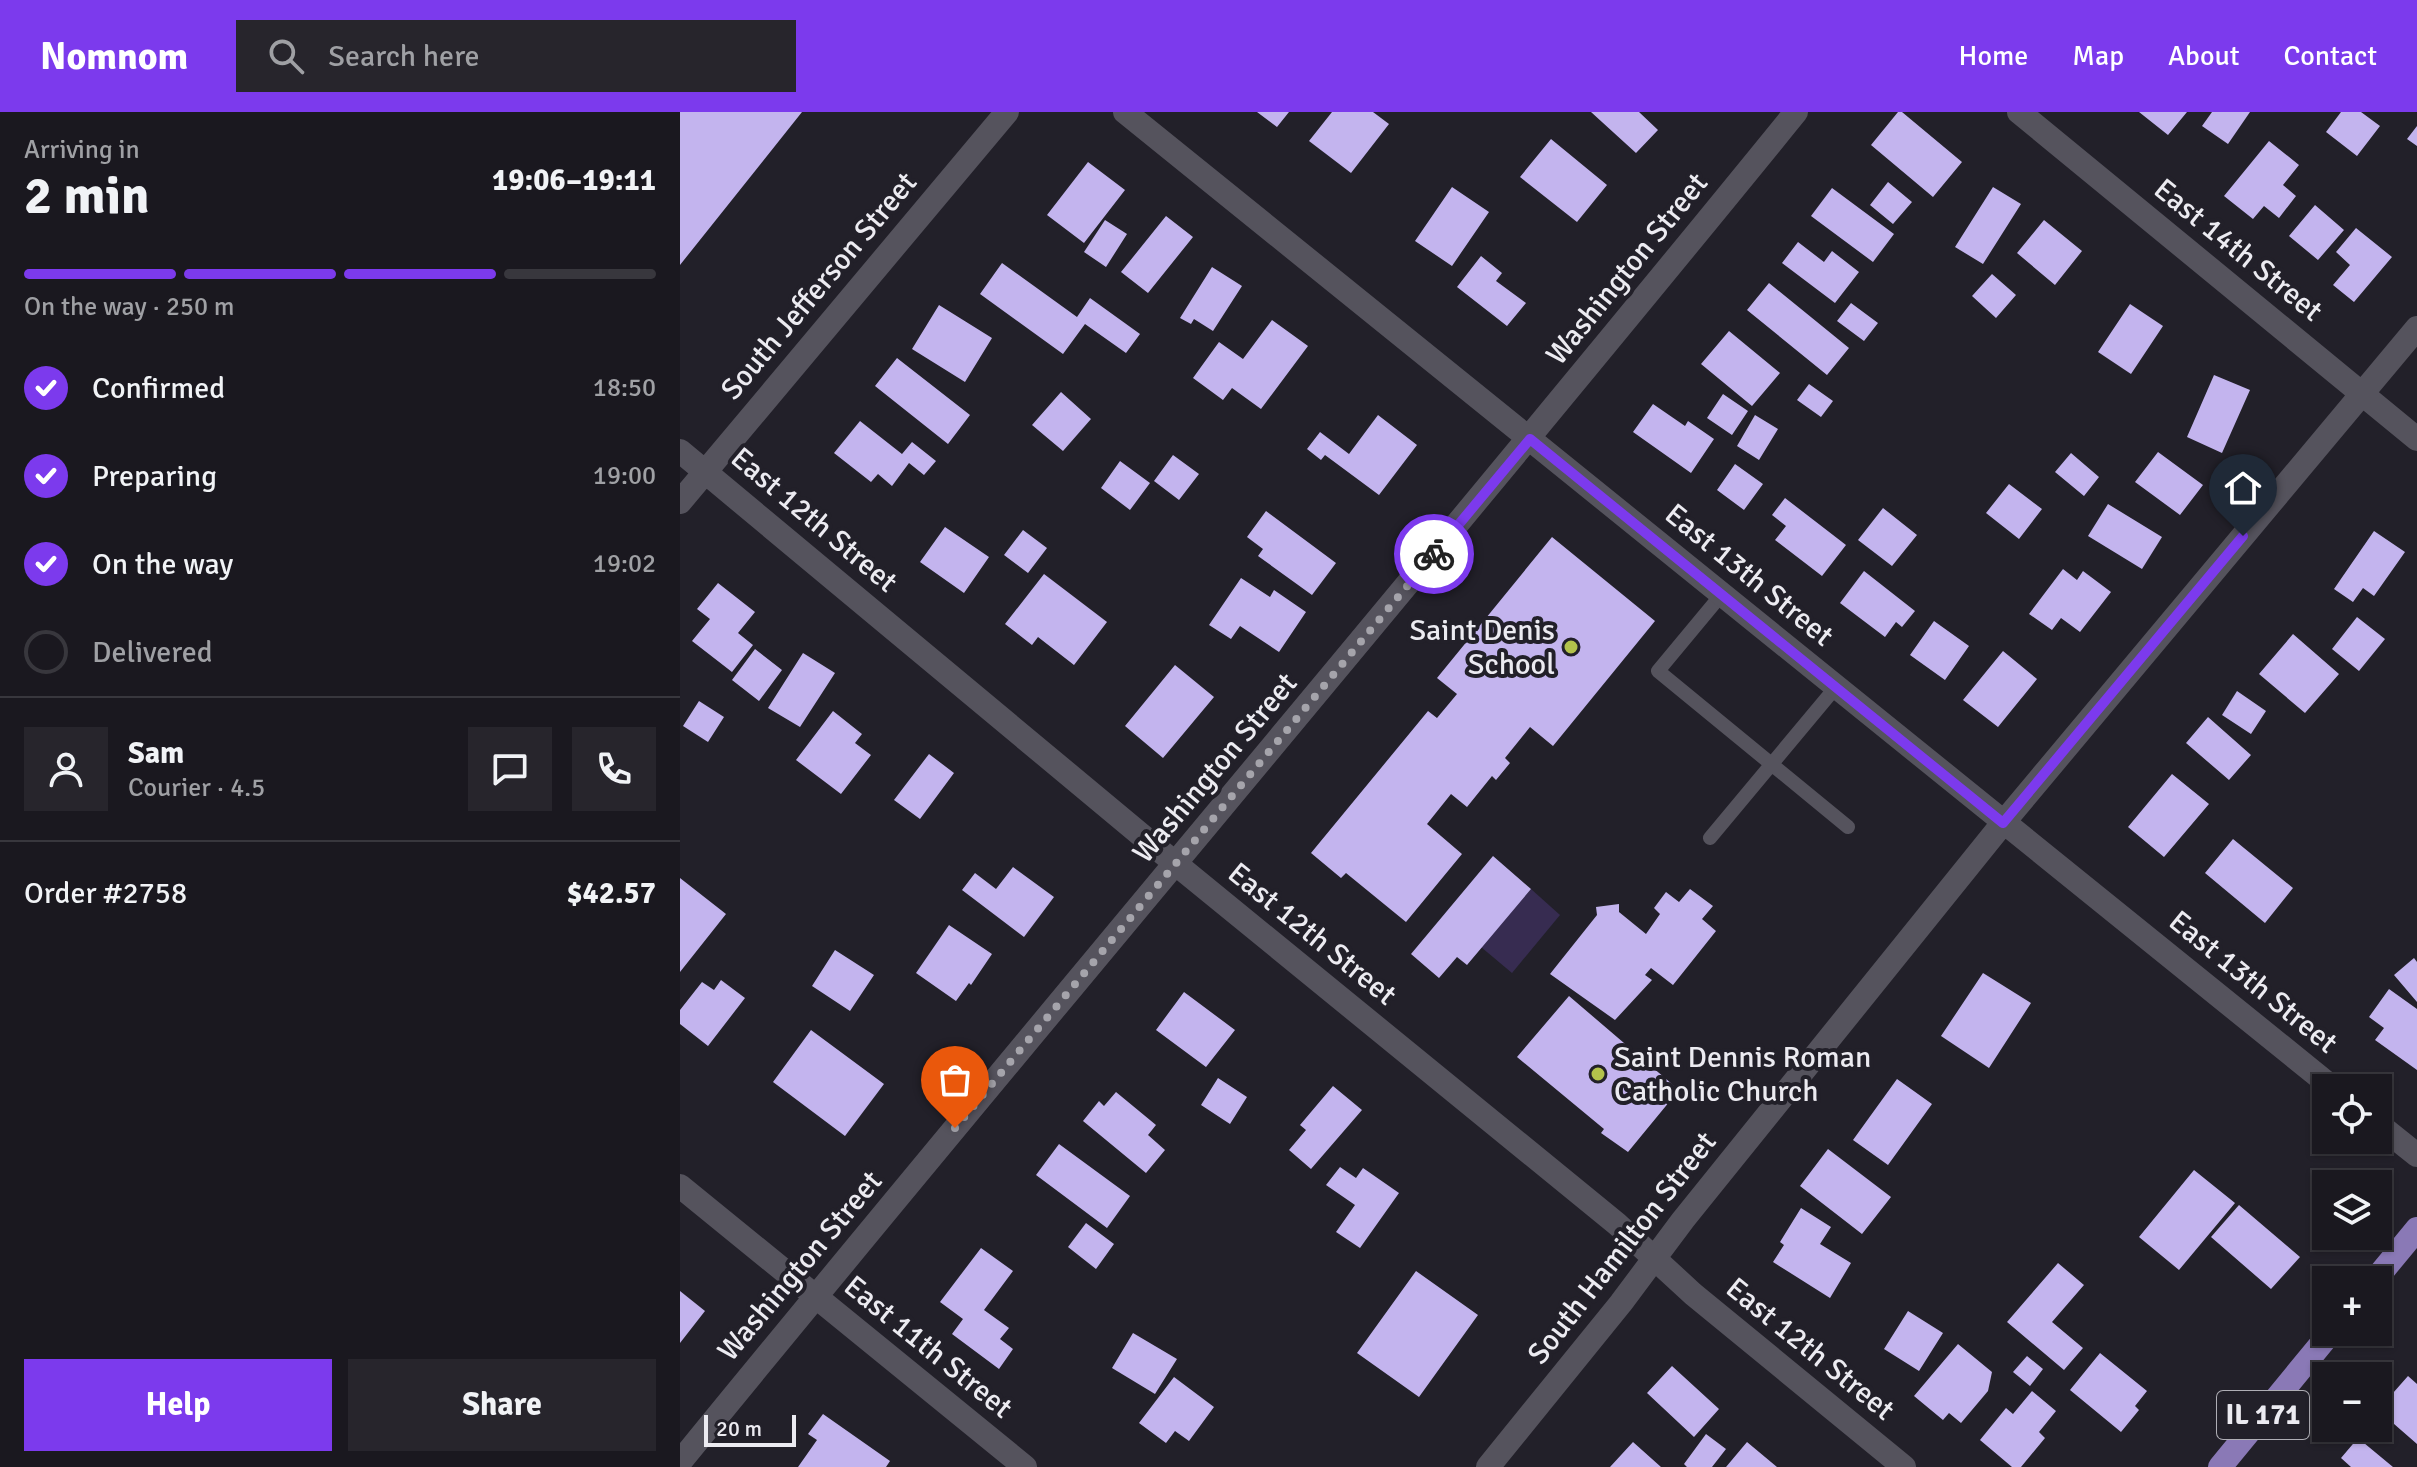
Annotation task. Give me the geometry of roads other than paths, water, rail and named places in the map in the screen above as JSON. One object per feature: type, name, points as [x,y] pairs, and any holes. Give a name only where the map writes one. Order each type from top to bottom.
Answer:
[{"type":"main road","points":[[2387,1266],[2417,1229]]},
{"type":"main road","name":"IL 171","points":[[2220,1467],[2319,1346]]},
{"type":"street","name":"South Jefferson Street","points":[[680,502],[1007,112]]},
{"type":"street","name":"East 13th Street","points":[[1125,112],[2316,1074]]},
{"type":"street","name":"Washington Street","points":[[680,1462],[1530,439],[1796,112]]},
{"type":"street","name":"East 14th Street","points":[[2019,112],[2417,439]]},
{"type":"street","name":"South Hamilton Street","points":[[1488,1467],[2003,823],[2417,328]]},
{"type":"street","name":"East 12th Street","points":[[680,451],[1176,864],[1617,1224],[1693,1294],[1904,1467]]},
{"type":"street","points":[[2392,1135],[2417,1155]]},
{"type":"street","name":"East 11th Street","points":[[680,1186],[1025,1467]]},
{"type":"lane","points":[[1722,594],[1658,671],[1848,827]]},
{"type":"lane","points":[[1710,838],[1836,687]]},
{"type":"place","name":"Saint Denis School","points":[[1571,647]]},
{"type":"place","name":"Saint Dennis Roman Catholic Church","points":[[1598,1074]]}]
